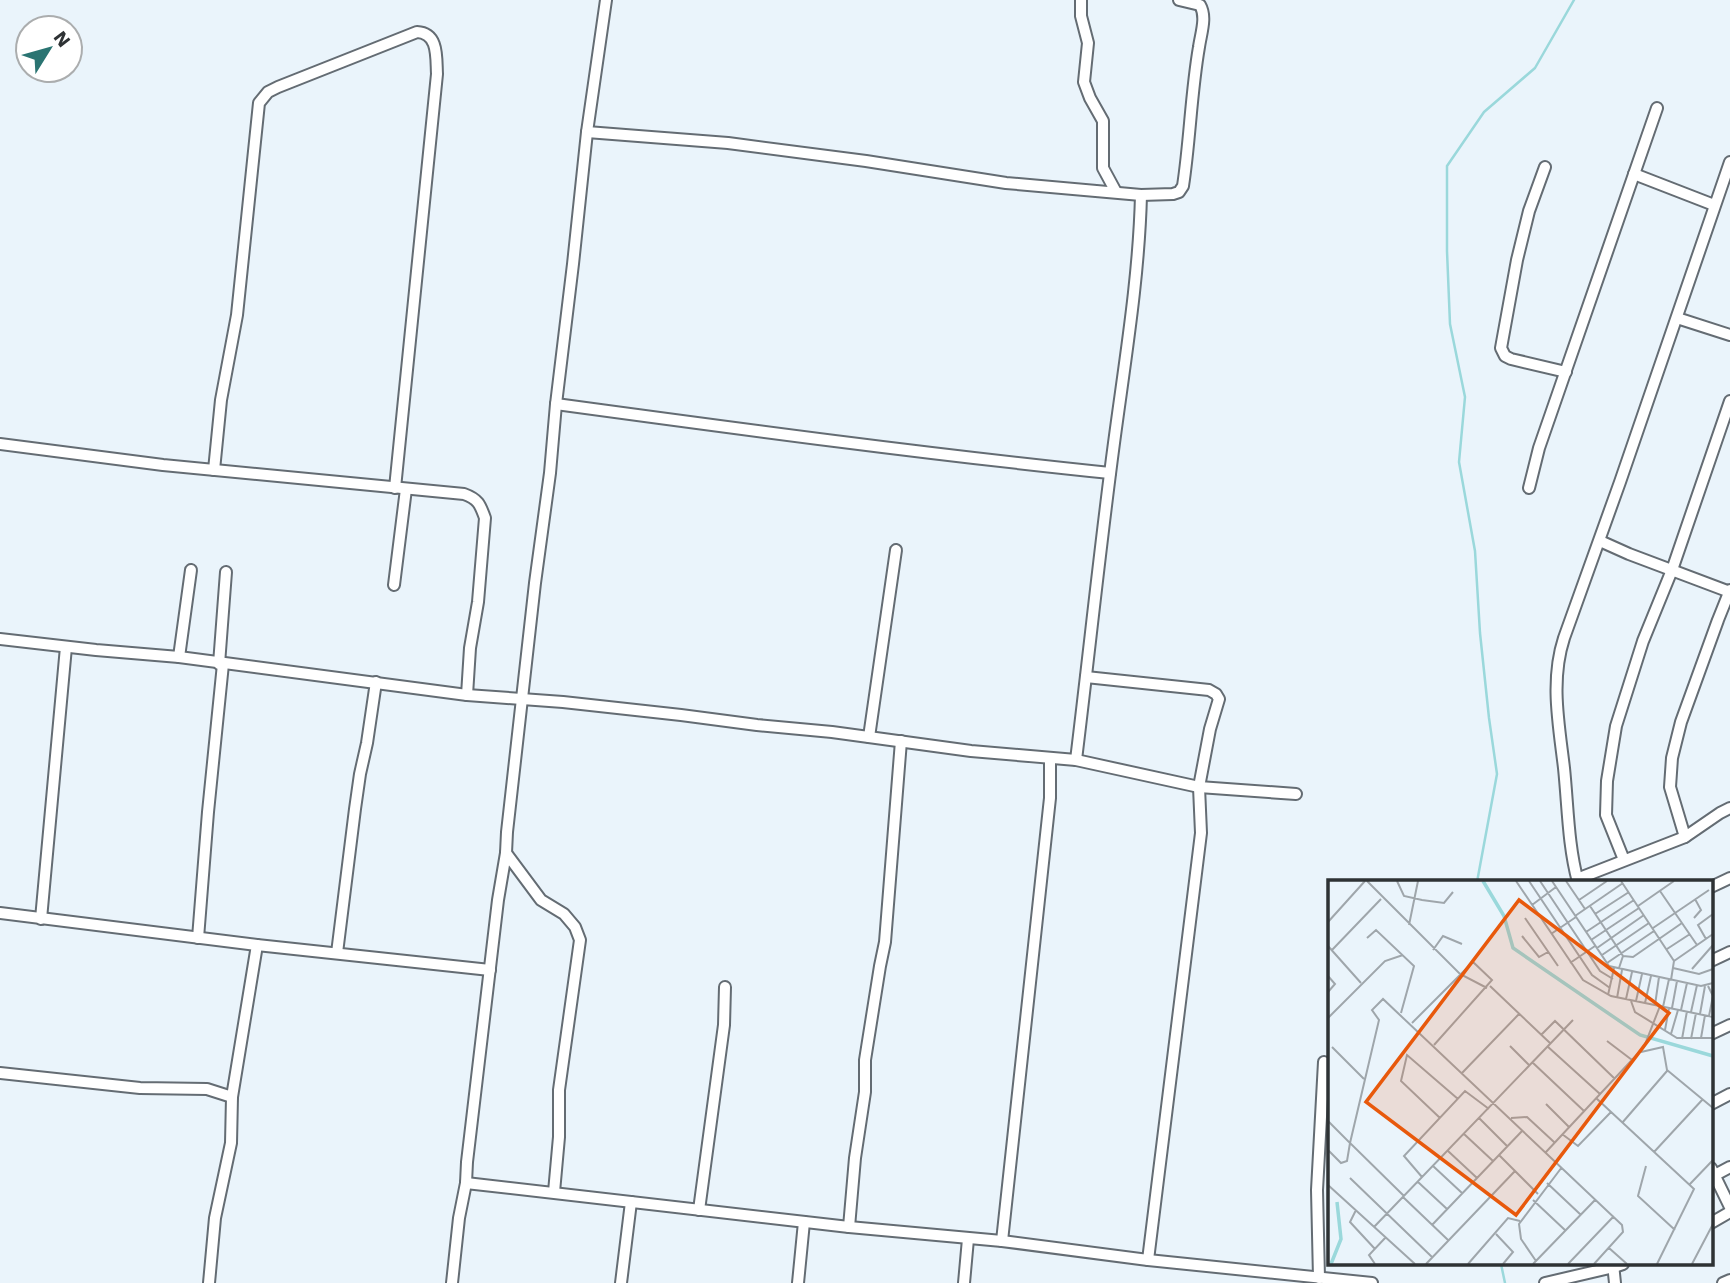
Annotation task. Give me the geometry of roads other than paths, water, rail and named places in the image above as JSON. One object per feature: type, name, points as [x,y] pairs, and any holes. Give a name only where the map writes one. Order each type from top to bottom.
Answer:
[{"type":"street","points":[[452,1283],[506,853],[587,132],[606,0]]},
{"type":"street","points":[[1081,0],[1081,16],[1088,44],[1084,82],[1090,98],[1102,116],[1103,168],[1116,192]]},
{"type":"street","points":[[587,132],[728,143],[1006,183],[1141,195],[1173,194],[1184,186],[1193,80],[1203,12],[1200,5],[1180,0]]},
{"type":"street","points":[[214,470],[221,400],[237,315],[258,103],[268,92],[278,87],[417,33],[424,33],[430,36],[436,48],[437,74],[394,585]]},
{"type":"street","points":[[1529,488],[1539,448],[1657,108]]},
{"type":"street","points":[[1578,880],[1571,852],[1559,728],[1557,664],[1730,162]]},
{"type":"street","points":[[1545,167],[1529,211],[1517,260],[1501,348],[1505,356],[1511,359],[1566,372]]},
{"type":"street","points":[[1634,174],[1714,205]]},
{"type":"street","points":[[1076,760],[1110,473],[1135,295],[1141,195]]},
{"type":"street","points":[[1677,318],[1730,335]]},
{"type":"street","points":[[1624,860],[1606,816],[1607,780],[1620,712],[1730,401]]},
{"type":"street","points":[[556,404],[987,460],[1110,473]]},
{"type":"street","points":[[0,444],[103,459],[473,497],[481,506],[485,518],[467,695]]},
{"type":"street","points":[[1600,541],[1730,591],[1681,722],[1672,758],[1670,787],[1685,836]]},
{"type":"street","points":[[869,737],[896,550]]},
{"type":"street","points":[[179,657],[191,570]]},
{"type":"street","points":[[198,938],[226,572]]},
{"type":"street","points":[[0,639],[179,657],[467,695],[681,715],[971,751],[1076,760],[1199,787],[1296,794]]},
{"type":"street","points":[[41,919],[66,647]]},
{"type":"street","points":[[1086,677],[1209,690],[1219,699],[1210,729],[1199,787],[1201,833],[1148,1260]]},
{"type":"street","points":[[337,953],[360,774],[376,682]]},
{"type":"street","points":[[849,1227],[855,1158],[865,1092],[865,1060],[885,942],[901,741]]},
{"type":"street","points":[[1002,1241],[1050,798],[1050,759]]},
{"type":"street","points":[[1580,880],[1685,836],[1730,808]]},
{"type":"street","points":[[506,853],[541,900],[564,914],[575,927],[580,940],[559,1090],[559,1137],[554,1192]]},
{"type":"street","points":[[1712,887],[1730,878]]},
{"type":"street","points":[[0,913],[490,970]]},
{"type":"street","points":[[209,1283],[215,1218],[231,1143],[232,1097],[257,945]]},
{"type":"street","points":[[1712,960],[1730,951]]},
{"type":"street","points":[[699,1210],[724,1025],[725,987]]},
{"type":"street","points":[[1712,1034],[1730,1025]]},
{"type":"street","points":[[1319,1278],[1317,1190],[1324,1062]]},
{"type":"street","points":[[0,1073],[140,1088],[206,1089],[232,1097]]},
{"type":"street","points":[[1712,1103],[1730,1094]]},
{"type":"street","points":[[1712,1222],[1730,1210],[1713,1172],[1730,1167]]},
{"type":"street","points":[[466,1183],[1372,1283]]},
{"type":"street","points":[[621,1283],[631,1202]]},
{"type":"street","points":[[798,1283],[804,1222]]},
{"type":"street","points":[[964,1283],[968,1239]]},
{"type":"street","points":[[1545,1283],[1613,1266]]},
{"type":"street","points":[[1723,1283],[1730,1279]]},
{"type":"waterway","points":[[1477,880],[1497,774],[1480,633],[1475,551],[1459,462],[1465,397],[1450,324],[1447,166],[1484,112],[1535,68],[1574,0]]},
{"type":"waterway","points":[[1501,1266],[1505,1283]]}]
